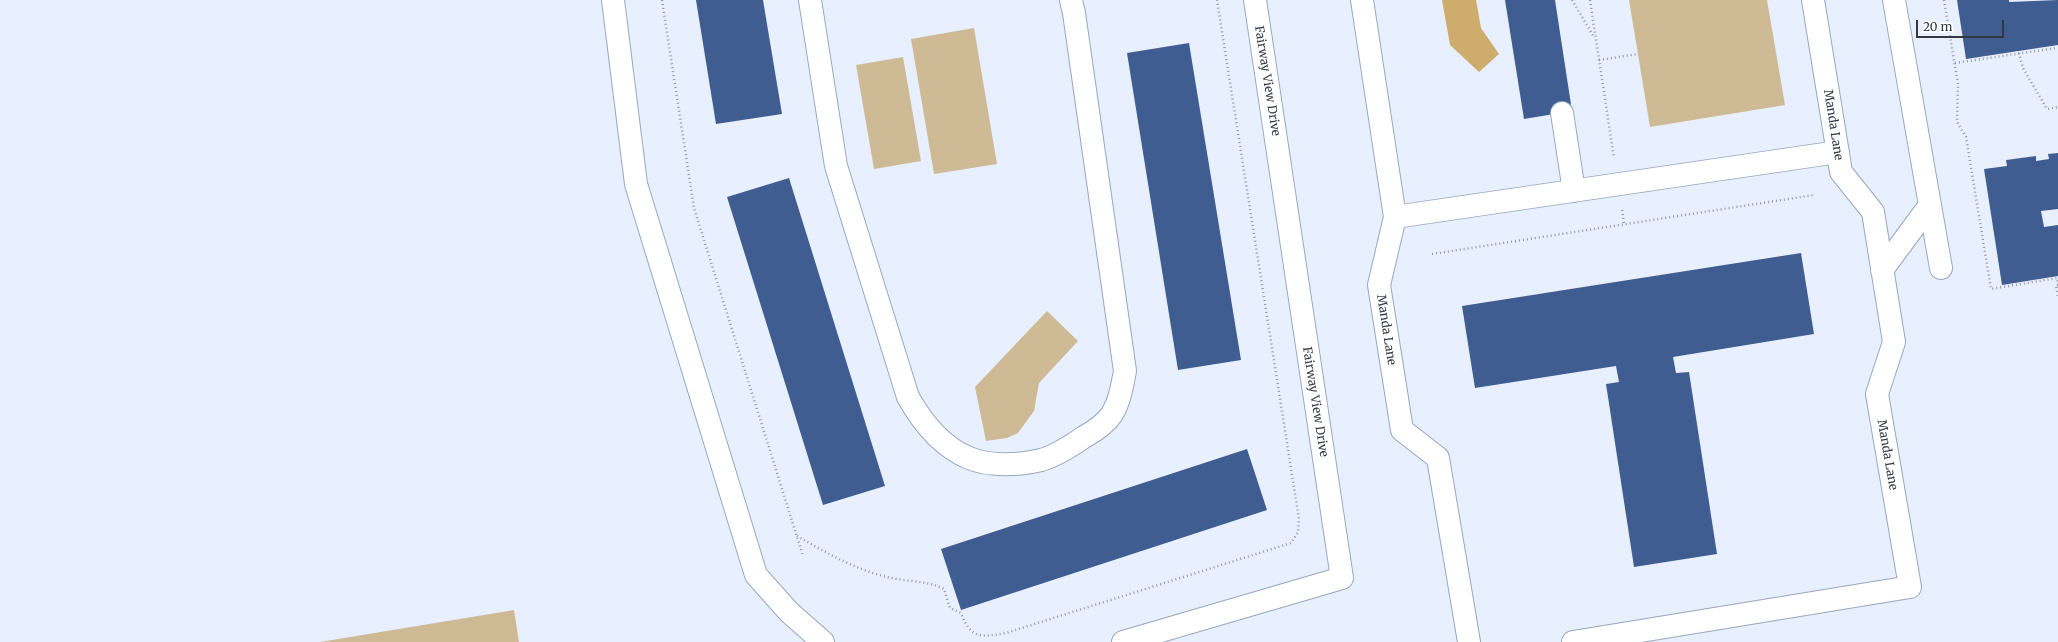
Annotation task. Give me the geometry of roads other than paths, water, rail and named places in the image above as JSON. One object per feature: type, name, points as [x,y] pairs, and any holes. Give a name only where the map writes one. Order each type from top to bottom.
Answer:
[{"type":"street","points":[[613,0],[636,184],[756,575],[789,612],[823,642]]},
{"type":"street","points":[[810,0],[836,166],[908,397],[920,419],[943,441],[969,458],[989,463],[1014,463],[1042,460],[1094,432],[1111,415],[1120,396],[1125,371],[1071,0]]},
{"type":"street","name":"Fairway View Drive","points":[[1123,642],[1342,578],[1255,0]]},
{"type":"street","name":"Manda Lane","points":[[1362,0],[1395,217],[1379,285],[1402,430],[1438,458],[1469,642]]},
{"type":"street","name":"Manda Lane","points":[[1573,642],[1910,587],[1876,394],[1894,342],[1873,212],[1841,172],[1813,0]]},
{"type":"street","points":[[1894,0],[1941,268]]},
{"type":"street","points":[[1562,113],[1574,191]]},
{"type":"street","points":[[1395,217],[1838,152]]},
{"type":"street","points":[[1882,270],[1930,205]]}]
